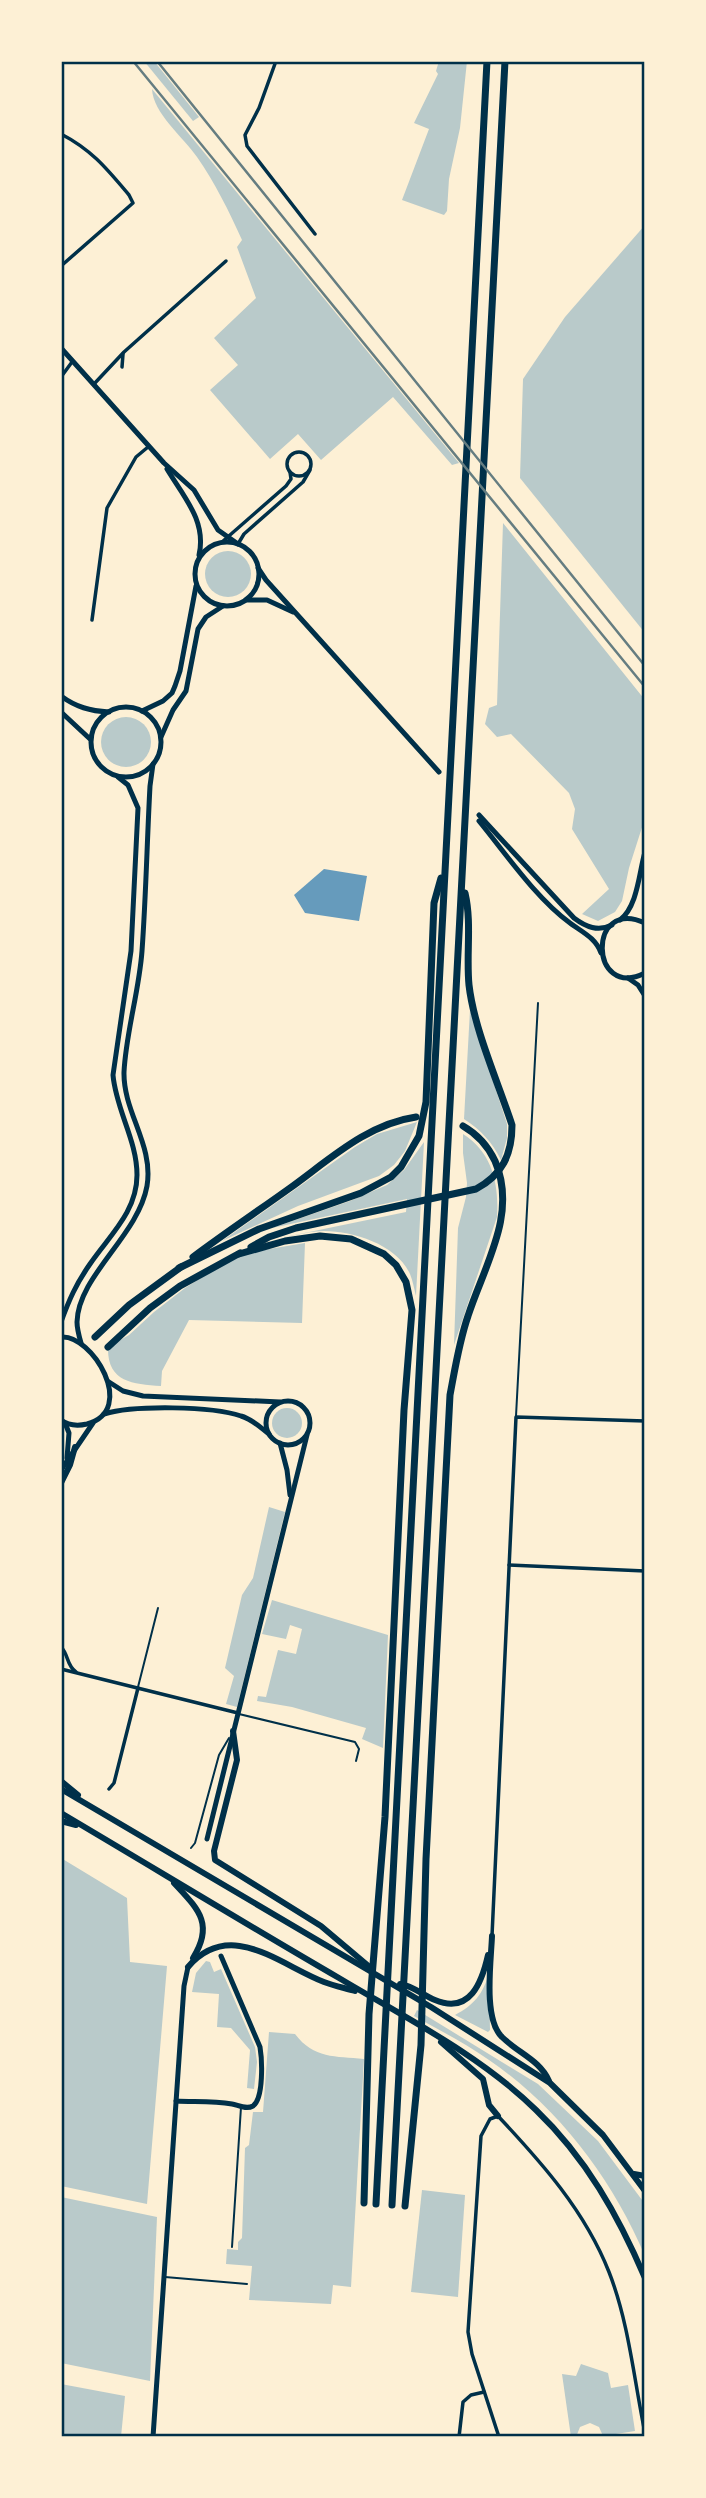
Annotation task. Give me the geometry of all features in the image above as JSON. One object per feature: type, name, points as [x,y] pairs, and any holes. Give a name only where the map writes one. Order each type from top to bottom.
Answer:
[{"type":"highway","points":[[376,2204],[487,61]]},
{"type":"highway","points":[[393,2205],[505,61]]},
{"type":"highway","points":[[179,1268],[259,1229],[361,1193],[391,1177],[401,1167],[419,1136],[423,1120],[434,903],[445,864]]},
{"type":"highway","points":[[108,1347],[150,1308],[180,1286],[269,1237],[296,1228],[462,1193],[486,1184],[496,1176],[509,1155],[512,1125],[476,1018],[469,985],[469,910],[463,886]]},
{"type":"highway","points":[[95,1337],[129,1305],[347,1146],[376,1128],[415,1117]]},
{"type":"highway","points":[[405,2206],[421,2045],[427,1847],[450,1395],[459,1345],[498,1234],[503,1201],[498,1169],[492,1156],[481,1139],[463,1126]]},
{"type":"highway","points":[[239,1254],[285,1241],[320,1236],[351,1239],[384,1254],[396,1265],[406,1282],[412,1310],[404,1410],[385,1817],[369,2014],[364,2203]]},
{"type":"highway","points":[[61,1483],[75,1447]]},
{"type":"highway","points":[[233,1731],[237,1760],[214,1851],[215,1860],[321,1926],[365,1965]]},
{"type":"highway","points":[[61,1782],[93,1807]]},
{"type":"highway","points":[[61,1789],[365,1965],[550,2083],[603,2135],[645,2191]]},
{"type":"highway","points":[[61,1813],[429,2031],[500,2078],[559,2134],[603,2193],[645,2278]]},
{"type":"highway","points":[[61,1821],[84,1827]]},
{"type":"highway","points":[[170,1879],[191,1901],[202,1923],[202,1940],[188,1967]]},
{"type":"highway","points":[[394,1985],[410,1986],[442,2003],[455,2003],[472,1995],[484,1970],[492,1936]]},
{"type":"highway","points":[[492,1936],[491,2010],[496,2028],[501,2037],[544,2070],[550,2083]]},
{"type":"highway","points":[[188,1967],[197,1957],[211,1949],[222,1945],[236,1946],[278,1958],[324,1982],[364,1993]]},
{"type":"highway","points":[[429,2031],[483,2079],[489,2105],[498,2116]]},
{"type":"highway","points":[[634,2174],[645,2176]]},
{"type":"main road","points":[[61,348],[148,446],[198,495],[225,540],[238,544],[252,554],[265,580],[439,772]]},
{"type":"main road","points":[[142,711],[163,701],[172,693],[175,685],[195,597],[201,544],[197,518],[164,463]]},
{"type":"main road","points":[[197,562],[205,550],[225,540]]},
{"type":"main road","points":[[243,601],[255,588],[258,568]]},
{"type":"main road","points":[[195,579],[206,598],[227,606]]},
{"type":"main road","points":[[81,1343],[76,1324],[79,1307],[86,1290],[135,1218],[148,1180],[146,1151],[127,1095],[124,1072],[142,952],[149,786],[153,764],[160,750],[161,737],[173,710],[186,691],[199,626],[211,612],[253,598],[284,606],[297,615]]},
{"type":"main road","points":[[61,696],[80,708],[109,712]]},
{"type":"main road","points":[[90,739],[100,719],[109,712],[131,707],[151,717],[161,737]]},
{"type":"main road","points":[[61,712],[90,739],[95,759],[101,767],[128,785],[138,808],[131,951],[113,1075],[116,1095],[132,1143],[137,1178],[135,1192],[122,1224],[70,1295],[61,1322]]},
{"type":"main road","points":[[118,776],[139,775],[153,764]]},
{"type":"main road","points":[[645,923],[633,919],[603,928],[593,928],[574,918],[479,818],[550,905],[569,923],[593,939],[608,968],[634,982],[645,996]]},
{"type":"main road","points":[[601,953],[602,938],[629,909],[645,852]]},
{"type":"main road","points":[[622,976],[632,977],[645,973]]},
{"type":"main road","points":[[61,1337],[68,1336],[81,1343],[102,1368],[109,1382],[110,1403],[104,1414],[94,1422],[75,1447],[61,1470]]},
{"type":"main road","points":[[109,1382],[123,1391],[143,1396],[292,1401],[304,1408],[310,1421],[207,1839]]},
{"type":"main road","points":[[269,1434],[266,1424],[268,1414],[280,1402]]},
{"type":"main road","points":[[104,1414],[129,1408],[233,1414],[247,1418],[280,1443],[294,1444],[307,1435]]},
{"type":"main road","points":[[63,1421],[75,1426],[94,1422]]},
{"type":"main road","points":[[63,1421],[69,1433],[67,1461]]},
{"type":"main road","points":[[280,1443],[291,1499]]},
{"type":"main road","points":[[176,2101],[250,2107],[258,2099],[261,2054],[258,2039],[221,1956]]},
{"type":"main road","points":[[153,2437],[184,1986],[188,1967]]},
{"type":"street","points":[[276,61],[259,108],[245,135],[247,146],[315,234]]},
{"type":"street","points":[[61,134],[96,156],[133,203],[61,266]]},
{"type":"street","points":[[94,384],[124,352],[226,261]]},
{"type":"street","points":[[122,367],[124,352]]},
{"type":"street","points":[[61,377],[73,361]]},
{"type":"street","points":[[92,620],[107,508],[136,457],[148,446]]},
{"type":"street","points":[[225,540],[286,486],[291,479],[287,465],[289,457],[299,452],[310,458],[310,470],[303,482],[244,534],[238,544]]},
{"type":"street","points":[[290,472],[300,477],[310,470]]},
{"type":"street","points":[[492,1936],[516,1417],[645,1421]]},
{"type":"street","points":[[509,1565],[645,1570]]},
{"type":"street","points":[[61,1647],[66,1653],[69,1665],[78,1673]]},
{"type":"street","points":[[61,1669],[238,1713]]},
{"type":"street","points":[[109,1790],[114,1783],[138,1688]]},
{"type":"street","points":[[499,2437],[468,2332],[481,2136],[490,2119],[498,2116],[545,2167],[582,2218],[609,2272],[625,2327],[645,2433]]},
{"type":"street","points":[[459,2437],[463,2402],[471,2395],[484,2392]]},
{"type":"lane","points":[[516,1417],[538,1003]]},
{"type":"lane","points":[[138,1688],[158,1608]]},
{"type":"lane","points":[[238,1713],[355,1742],[359,1749],[356,1761]]},
{"type":"lane","points":[[191,1848],[195,1843],[219,1755],[233,1731]]},
{"type":"lane","points":[[232,2247],[241,2106]]},
{"type":"lane","points":[[164,2277],[247,2284]]},
{"type":"shaded area","points":[[144,61],[154,61],[199,117],[193,121]]},
{"type":"shaded area","points":[[439,61],[467,61],[460,128],[449,179],[447,211],[444,215],[402,200],[429,129],[414,123],[438,74],[436,71]]},
{"type":"shaded area","points":[[152,89],[459,463],[452,465],[393,397],[321,460],[298,434],[270,459],[210,390],[238,365],[214,338],[256,298],[237,247],[242,240],[227,208],[197,157],[157,107]]},
{"type":"shaded area","points":[[645,225],[645,633],[520,478],[523,379],[565,317]]},
{"type":"shaded area","points":[[503,523],[645,700],[645,818],[622,901],[615,912],[598,921],[582,914],[609,889],[572,829],[575,809],[569,793],[511,734],[497,737],[485,724],[489,708],[497,705]]},
{"type":"shaded area","points":[[228,551],[245,557],[251,574],[245,591],[228,597],[211,591],[205,574],[211,557]]},
{"type":"shaded area","points":[[126,717],[144,724],[151,742],[144,760],[126,767],[108,760],[101,742],[108,724]]},
{"type":"shaded area","points":[[470,1010],[507,1124],[507,1138],[501,1160],[486,1137],[464,1119]]},
{"type":"shaded area","points":[[417,1122],[405,1151],[394,1165],[379,1176],[298,1206],[222,1241],[355,1147],[377,1134]]},
{"type":"shaded area","points":[[463,1134],[481,1150],[492,1171],[497,1193],[497,1217],[454,1345],[458,1228],[467,1183]]},
{"type":"shaded area","points":[[424,1142],[416,1296],[404,1264],[385,1248],[348,1234],[309,1232],[406,1212],[407,1199],[272,1228],[350,1201],[387,1185],[404,1170]]},
{"type":"shaded area","points":[[305,1243],[302,1323],[189,1320],[162,1371],[161,1386],[131,1382],[123,1379],[112,1368],[108,1347],[129,1335],[185,1288],[239,1254]]},
{"type":"shaded area","points":[[287,1408],[298,1412],[302,1423],[298,1434],[287,1438],[276,1434],[272,1423],[276,1412]]},
{"type":"shaded area","points":[[269,1507],[285,1512],[237,1707],[226,1704],[234,1676],[225,1668],[242,1595],[253,1578]]},
{"type":"shaded area","points":[[272,1600],[388,1635],[383,1748],[362,1739],[366,1728],[292,1707],[257,1701],[258,1696],[266,1697],[278,1650],[296,1654],[302,1629],[290,1625],[286,1639],[262,1634]]},
{"type":"shaded area","points":[[61,1858],[127,1898],[130,1962],[167,1966],[147,2204],[61,2186]]},
{"type":"shaded area","points":[[206,1961],[210,1962],[214,1972],[221,1969],[255,2047],[257,2062],[254,2089],[247,2088],[250,2050],[231,2028],[217,2027],[219,1994],[192,1992],[196,1973]]},
{"type":"shaded area","points":[[489,1973],[488,2032],[455,2015],[477,1998]]},
{"type":"shaded area","points":[[417,2010],[538,2084],[598,2141],[645,2204],[645,2256],[600,2173],[560,2123],[538,2100],[489,2060],[414,2016]]},
{"type":"shaded area","points":[[269,2032],[295,2034],[310,2048],[326,2055],[364,2059],[351,2287],[333,2285],[331,2304],[249,2300],[252,2266],[226,2264],[227,2249],[238,2250],[238,2242],[242,2238],[245,2148],[249,2145],[253,2112],[263,2112]]},
{"type":"shaded area","points":[[422,2190],[465,2195],[458,2297],[411,2292]]},
{"type":"shaded area","points":[[61,2197],[157,2217],[150,2381],[61,2363]]},
{"type":"shaded area","points":[[581,2364],[608,2373],[611,2388],[628,2385],[635,2431],[603,2436],[599,2427],[590,2423],[580,2427],[576,2437],[571,2437],[562,2374],[576,2376]]},
{"type":"shaded area","points":[[61,2384],[125,2396],[121,2437],[61,2437]]},
{"type":"water","points":[[324,869],[367,876],[359,921],[305,913],[294,895]]},
{"type":"railway","points":[[133,61],[645,687]]},
{"type":"railway","points":[[157,61],[645,666]]}]
